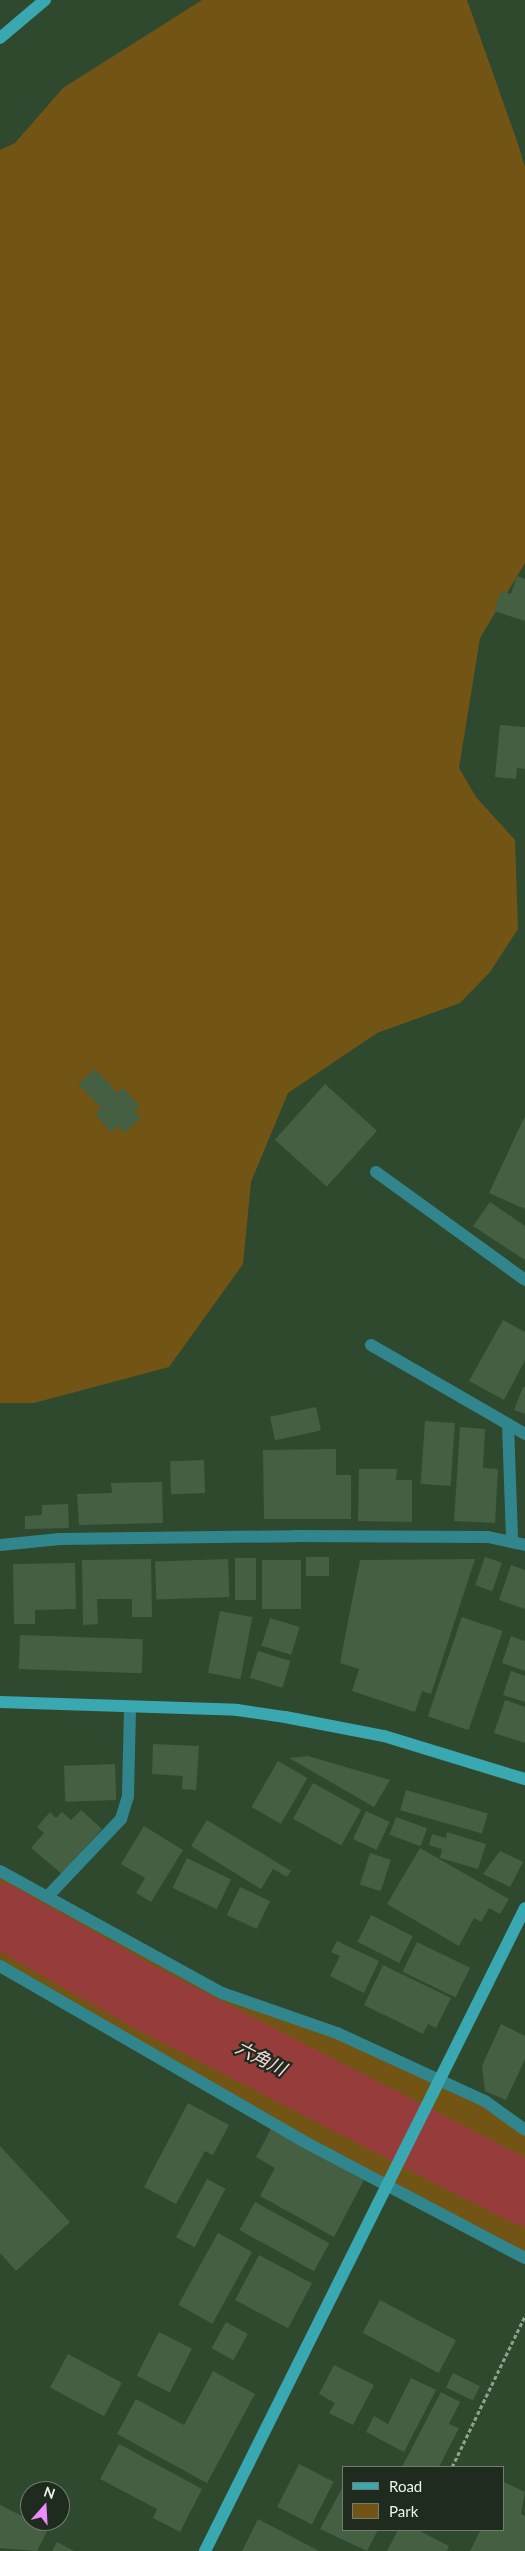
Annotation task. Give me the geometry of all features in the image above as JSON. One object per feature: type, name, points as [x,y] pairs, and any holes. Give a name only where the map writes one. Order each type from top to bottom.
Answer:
[{"type":"street","points":[[0,38],[45,0]]},
{"type":"street","points":[[376,1172],[525,1280]]},
{"type":"street","points":[[371,1345],[525,1434]]},
{"type":"street","points":[[508,1424],[512,1540]]},
{"type":"street","points":[[0,1545],[60,1539],[295,1536],[512,1540],[525,1545]]},
{"type":"street","points":[[0,1702],[237,1710],[285,1717],[384,1736],[525,1779]]},
{"type":"street","points":[[47,1897],[121,1820],[128,1796],[130,1707]]},
{"type":"street","points":[[0,1871],[222,1993],[337,2033],[485,2101],[525,2130]]},
{"type":"street","points":[[205,2551],[525,1908]]},
{"type":"street","points":[[0,1966],[301,2140],[525,2258]]},
{"type":"path","points":[[452,2466],[525,2316]]},
{"type":"green space","points":[[202,0],[467,0],[518,144],[525,167],[525,563],[480,638],[459,768],[476,797],[515,840],[518,929],[490,972],[460,1003],[377,1033],[288,1093],[251,1182],[243,1264],[169,1367],[34,1403],[0,1403],[0,150],[15,143],[63,88]]},
{"type":"green space","points":[[0,1871],[222,1993],[440,2080],[525,2130],[525,2258],[0,1966]]},
{"type":"building","points":[[517,576],[525,579],[525,621],[494,611],[501,591],[511,594]]},
{"type":"building","points":[[500,725],[525,727],[525,769],[517,768],[516,779],[495,777]]},
{"type":"building","points":[[95,1069],[118,1093],[123,1088],[140,1106],[134,1111],[141,1118],[124,1133],[118,1126],[111,1132],[95,1114],[101,1108],[78,1084]]},
{"type":"building","points":[[325,1084],[377,1131],[327,1187],[275,1140]]},
{"type":"building","points":[[525,1116],[525,1209],[489,1193]]},
{"type":"building","points":[[490,1202],[525,1226],[525,1260],[473,1226]]},
{"type":"building","points":[[503,1320],[525,1332],[525,1360],[504,1400],[469,1381]]},
{"type":"building","points":[[523,1387],[525,1387],[525,1414],[514,1410]]},
{"type":"building","points":[[316,1407],[321,1430],[275,1440],[270,1417]]},
{"type":"building","points":[[425,1421],[455,1423],[451,1486],[421,1484]]},
{"type":"building","points":[[460,1427],[485,1429],[483,1468],[498,1469],[495,1523],[454,1521]]},
{"type":"building","points":[[336,1449],[336,1475],[351,1475],[351,1519],[264,1519],[263,1450]]},
{"type":"building","points":[[204,1460],[205,1493],[171,1494],[170,1461]]},
{"type":"building","points":[[359,1469],[397,1469],[396,1480],[412,1480],[412,1522],[358,1521]]},
{"type":"building","points":[[162,1482],[163,1523],[79,1525],[77,1494],[112,1493],[111,1483]]},
{"type":"building","points":[[68,1504],[69,1528],[25,1529],[25,1516],[42,1515],[42,1505]]},
{"type":"building","points":[[306,1557],[329,1557],[329,1576],[306,1576]]},
{"type":"building","points":[[485,1557],[502,1563],[492,1591],[475,1585]]},
{"type":"building","points":[[235,1558],[256,1558],[256,1600],[235,1600]]},
{"type":"building","points":[[151,1559],[152,1617],[132,1617],[132,1599],[97,1599],[98,1624],[83,1625],[82,1560]]},
{"type":"building","points":[[228,1559],[229,1597],[156,1600],[155,1562]]},
{"type":"building","points":[[475,1559],[431,1694],[422,1691],[415,1712],[352,1691],[359,1669],[340,1663],[360,1560]]},
{"type":"building","points":[[262,1560],[301,1560],[301,1609],[262,1609]]},
{"type":"building","points":[[75,1563],[76,1609],[35,1610],[35,1624],[14,1624],[13,1564]]},
{"type":"building","points":[[511,1565],[525,1570],[525,1609],[499,1600]]},
{"type":"building","points":[[220,1611],[252,1617],[240,1679],[208,1673]]},
{"type":"building","points":[[462,1617],[503,1631],[468,1730],[428,1716]]},
{"type":"building","points":[[270,1618],[300,1627],[291,1655],[262,1646]]},
{"type":"building","points":[[20,1635],[143,1639],[142,1673],[19,1669]]},
{"type":"building","points":[[511,1636],[525,1641],[525,1671],[502,1663]]},
{"type":"building","points":[[258,1651],[291,1661],[282,1688],[250,1678]]},
{"type":"building","points":[[511,1671],[525,1676],[525,1702],[503,1695]]},
{"type":"building","points":[[505,1700],[525,1707],[525,1743],[494,1733]]},
{"type":"building","points":[[153,1744],[199,1746],[196,1790],[182,1789],[183,1776],[152,1774]]},
{"type":"building","points":[[308,1756],[390,1780],[374,1807],[289,1758]]},
{"type":"building","points":[[278,1761],[307,1778],[281,1824],[252,1807]]},
{"type":"building","points":[[115,1764],[116,1800],[65,1802],[64,1766]]},
{"type":"building","points":[[313,1783],[361,1810],[341,1846],[293,1819]]},
{"type":"building","points":[[406,1790],[488,1813],[482,1834],[400,1810]]},
{"type":"building","points":[[81,1810],[102,1829],[62,1874],[31,1848],[44,1833],[37,1827],[50,1812],[56,1818],[62,1812],[71,1820]]},
{"type":"building","points":[[366,1811],[390,1822],[376,1850],[353,1839]]},
{"type":"building","points":[[396,1817],[427,1828],[421,1846],[390,1835]]},
{"type":"building","points":[[207,1820],[291,1871],[287,1877],[273,1869],[261,1889],[191,1846]]},
{"type":"building","points":[[144,1826],[183,1850],[151,1902],[136,1893],[145,1878],[121,1864]]},
{"type":"building","points":[[447,1832],[486,1844],[478,1869],[440,1858],[442,1849],[429,1845],[432,1834],[446,1838]]},
{"type":"building","points":[[420,1848],[509,1899],[500,1914],[489,1908],[481,1922],[474,1918],[459,1946],[387,1904]]},
{"type":"building","points":[[500,1851],[523,1862],[510,1887],[483,1874]]},
{"type":"building","points":[[370,1853],[391,1860],[381,1891],[360,1884]]},
{"type":"building","points":[[187,1858],[231,1879],[217,1909],[173,1888]]},
{"type":"building","points":[[240,1887],[270,1901],[257,1929],[227,1915]]},
{"type":"building","points":[[371,1915],[413,1936],[399,1963],[357,1942]]},
{"type":"building","points":[[337,1941],[379,1961],[364,1993],[330,1976],[340,1956],[331,1952]]},
{"type":"building","points":[[417,1942],[470,1968],[456,1998],[403,1972]]},
{"type":"building","points":[[383,1965],[451,1998],[436,2028],[428,2024],[423,2034],[364,2005]]},
{"type":"building","points":[[501,2024],[525,2036],[525,2059],[506,2100],[485,2091],[482,2066]]},
{"type":"building","points":[[188,2103],[229,2125],[213,2155],[205,2151],[176,2204],[144,2187]]},
{"type":"building","points":[[271,2129],[364,2180],[334,2237],[260,2196],[275,2168],[256,2157]]},
{"type":"building","points":[[0,2146],[70,2222],[16,2271],[0,2253]]},
{"type":"building","points":[[207,2179],[226,2189],[195,2247],[176,2237]]},
{"type":"building","points":[[255,2202],[329,2243],[314,2271],[239,2230]]},
{"type":"building","points":[[218,2233],[252,2252],[212,2324],[178,2305]]},
{"type":"building","points":[[259,2255],[312,2283],[288,2328],[235,2300]]},
{"type":"building","points":[[380,2300],[456,2340],[439,2373],[363,2333]]},
{"type":"building","points":[[226,2322],[248,2334],[233,2360],[211,2348]]},
{"type":"building","points":[[159,2332],[192,2349],[170,2392],[137,2376]]},
{"type":"building","points":[[68,2354],[122,2383],[104,2416],[50,2388]]},
{"type":"building","points":[[334,2365],[374,2385],[353,2425],[329,2413],[335,2403],[319,2394]]},
{"type":"building","points":[[213,2371],[255,2394],[207,2483],[117,2434],[136,2399],[184,2425]]},
{"type":"building","points":[[453,2373],[480,2386],[473,2401],[446,2387]]},
{"type":"building","points":[[411,2378],[436,2390],[404,2452],[366,2432],[374,2416],[388,2424]]},
{"type":"building","points":[[441,2392],[460,2402],[449,2424],[459,2428],[440,2466],[403,2466]]},
{"type":"building","points":[[119,2444],[202,2489],[180,2532],[153,2518],[157,2509],[100,2479]]},
{"type":"building","points":[[299,2464],[334,2482],[312,2524],[277,2507]]},
{"type":"building","points":[[505,2482],[525,2492],[521,2514],[525,2516],[525,2551],[470,2551],[480,2531],[505,2531]]},
{"type":"building","points":[[342,2489],[342,2531],[377,2531],[367,2551],[320,2529]]},
{"type":"building","points":[[0,2505],[20,2515],[20,2531],[47,2531],[37,2551],[0,2548]]},
{"type":"building","points":[[258,2519],[319,2551],[242,2551]]},
{"type":"building","points":[[397,2531],[420,2531],[449,2546],[447,2551],[387,2551]]},
{"type":"building","points":[[57,2542],[74,2551],[52,2551]]},
{"type":"waterway","name":"六角川","points":[[0,1915],[146,1998],[525,2194]]}]
